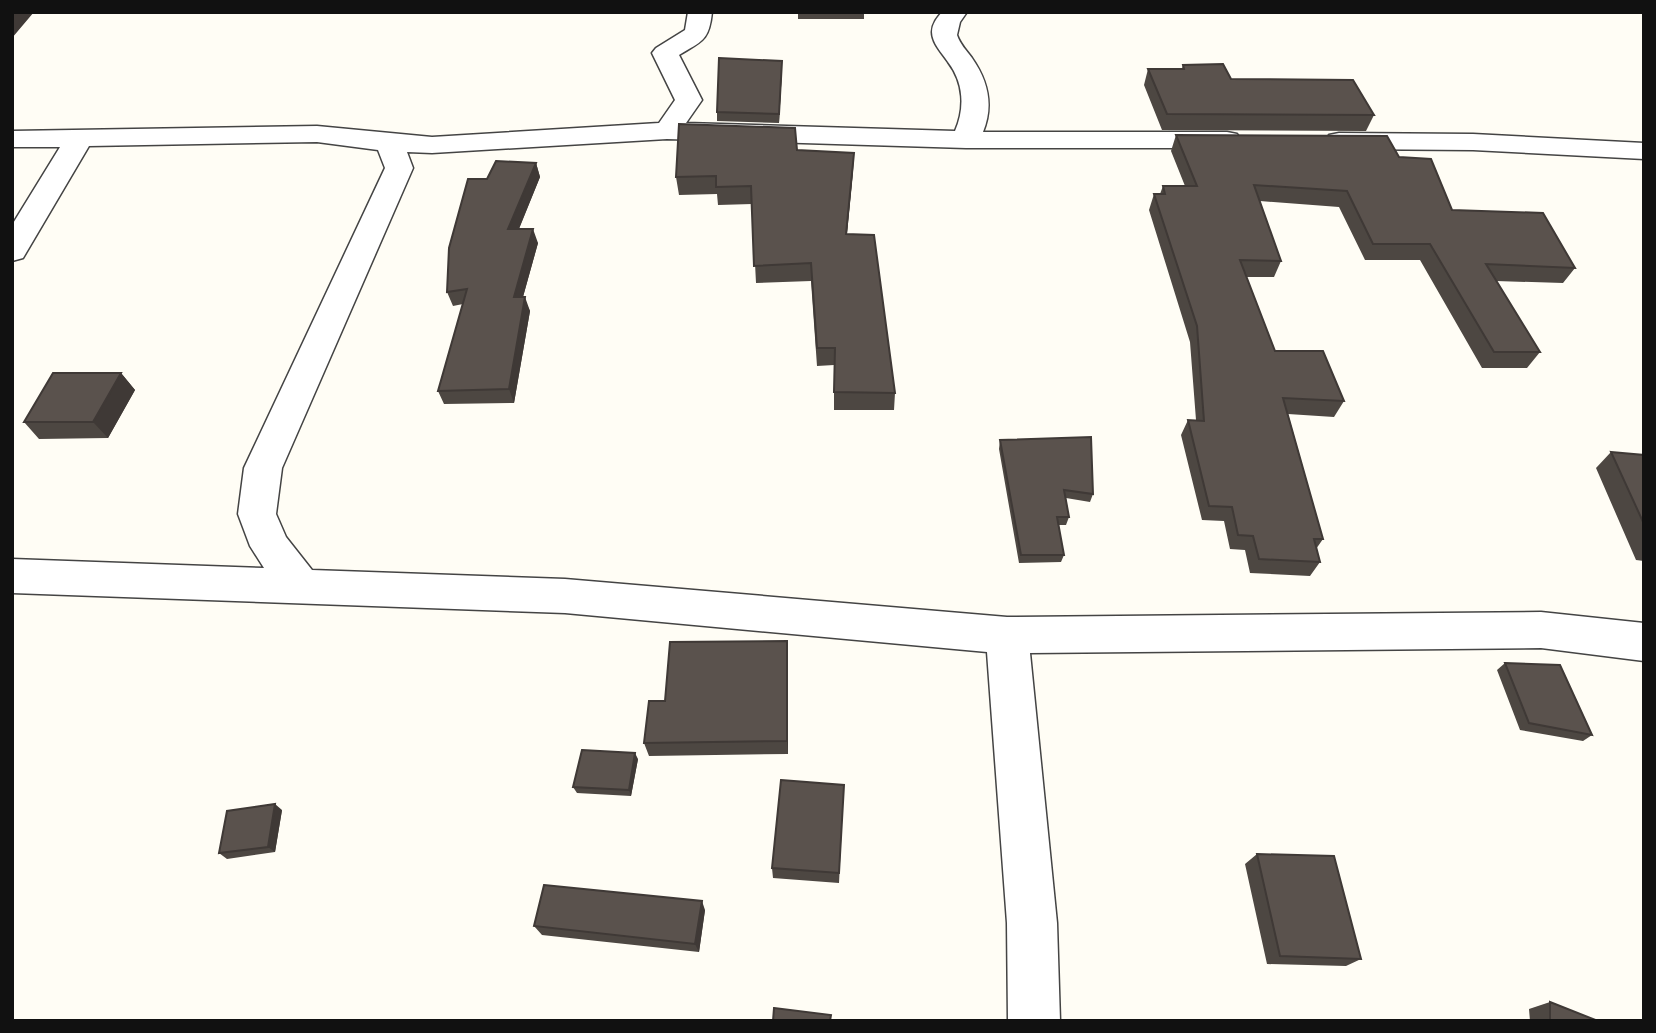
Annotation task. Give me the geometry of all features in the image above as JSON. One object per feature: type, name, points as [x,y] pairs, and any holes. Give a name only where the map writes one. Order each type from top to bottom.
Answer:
[{"type":"street","points":[[667,131],[689,100],[664,53],[697,33],[700,12]]},
{"type":"street","points":[[955,12],[948,19],[944,30],[947,43],[970,77],[977,107],[966,140]]},
{"type":"street","points":[[12,139],[317,134],[389,143],[477,144],[667,131],[966,140],[1257,141]]},
{"type":"street","points":[[12,251],[80,136]]},
{"type":"street","points":[[1311,141],[1473,142],[1644,151]]},
{"type":"street","points":[[302,587],[270,546],[257,514],[263,468],[399,168],[389,143]]},
{"type":"street","points":[[12,576],[565,596],[1007,635],[1541,630],[1644,642]]},
{"type":"street","points":[[1007,635],[1032,923],[1034,1021]]},
{"type":"building","points":[[719,58],[782,61],[779,114],[717,112]]},
{"type":"building","points":[[1223,64],[1231,79],[1353,80],[1374,115],[1167,114],[1148,69],[1184,69],[1183,65]]},
{"type":"building","points":[[679,124],[795,128],[797,150],[854,153],[846,234],[874,235],[895,393],[834,392],[835,348],[817,348],[811,263],[754,266],[751,186],[716,187],[716,176],[676,177]]},
{"type":"building","points":[[1176,135],[1387,136],[1399,157],[1431,159],[1452,210],[1543,213],[1575,268],[1486,264],[1540,352],[1494,352],[1430,244],[1373,244],[1347,191],[1254,185],[1281,261],[1240,260],[1275,351],[1323,351],[1344,401],[1283,398],[1323,539],[1314,539],[1320,562],[1259,559],[1253,536],[1238,535],[1232,507],[1209,506],[1188,420],[1204,421],[1197,326],[1154,194],[1165,194],[1163,186],[1197,186]]},
{"type":"building","points":[[496,161],[536,163],[508,229],[533,229],[514,297],[525,297],[509,389],[438,391],[467,289],[447,292],[449,248],[468,179],[487,179]]},
{"type":"building","points":[[53,373],[121,373],[93,422],[24,422]]},
{"type":"building","points":[[1091,437],[1093,494],[1064,490],[1069,517],[1057,517],[1064,555],[1021,555],[1000,440]]},
{"type":"building","points":[[1611,452],[1644,455],[1644,524]]},
{"type":"building","points":[[787,641],[787,741],[644,743],[649,701],[665,701],[670,642]]},
{"type":"building","points":[[1505,663],[1560,665],[1592,735],[1529,723]]},
{"type":"building","points":[[582,750],[635,753],[629,790],[573,787]]},
{"type":"building","points":[[781,780],[844,785],[839,873],[772,868]]},
{"type":"building","points":[[275,804],[268,847],[219,853],[227,811]]},
{"type":"building","points":[[1257,854],[1334,856],[1361,959],[1280,956]]},
{"type":"building","points":[[544,885],[702,901],[695,944],[534,926]]},
{"type":"building","points":[[1550,1002],[1598,1021],[1550,1021]]},
{"type":"building","points":[[774,1008],[831,1015],[830,1021],[773,1021]]}]
